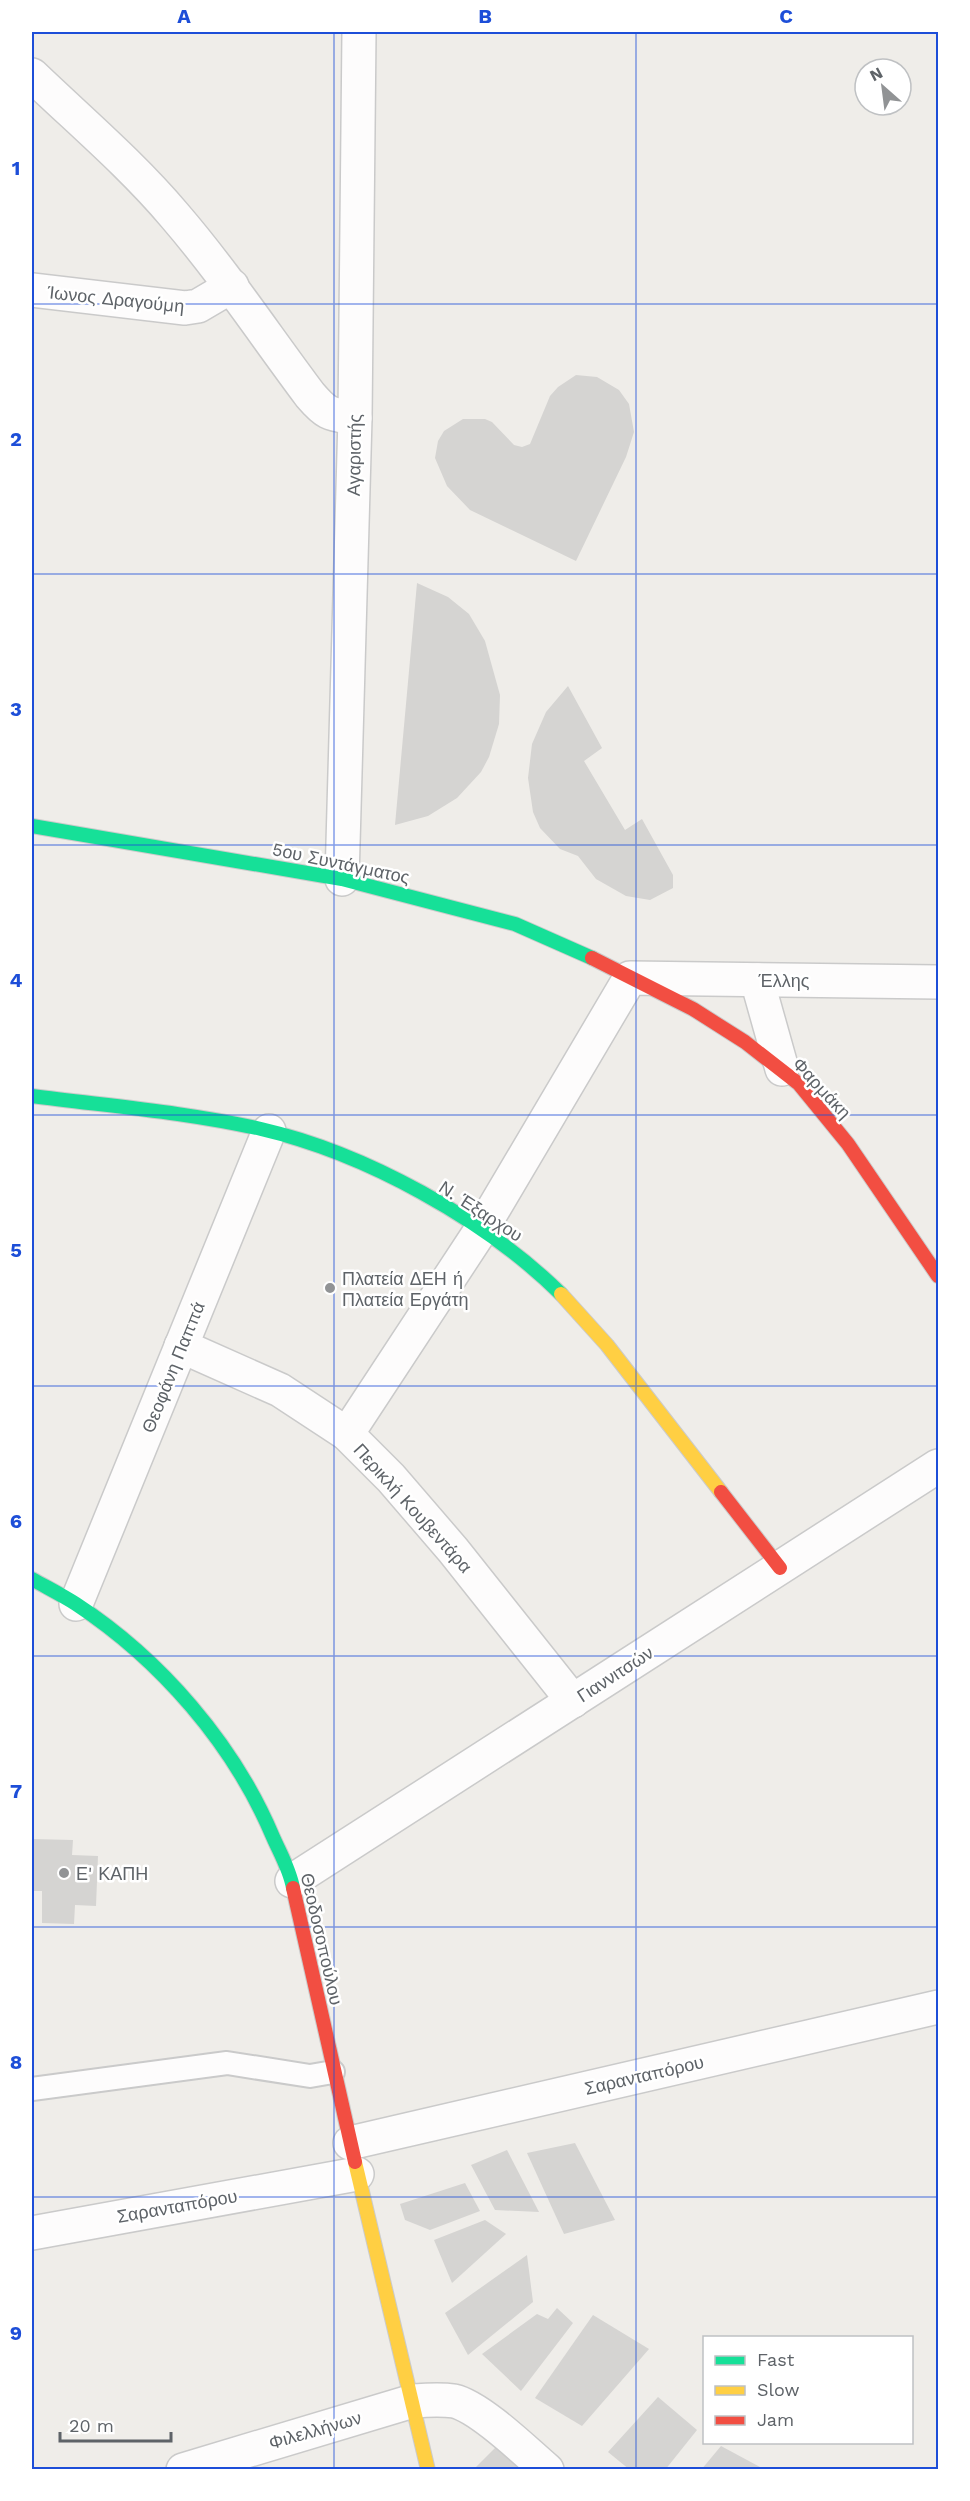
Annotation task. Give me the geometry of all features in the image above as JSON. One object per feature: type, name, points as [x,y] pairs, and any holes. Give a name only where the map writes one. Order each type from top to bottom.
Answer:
[{"type":"street","name":"Αγαριστής","points":[[342,879],[355,418],[359,32]]},
{"type":"street","points":[[32,75],[149,187],[200,244],[321,408],[329,414],[355,418]]},
{"type":"street","name":"Ίωνος Δραγούμη","points":[[32,290],[185,308],[198,306],[232,286]]},
{"type":"street","name":"5ου Συντάγματος","points":[[32,826],[342,879],[515,924],[565,944],[630,978]]},
{"type":"street","points":[[347,1434],[481,1230],[630,978]]},
{"type":"street","name":"Έλλης","points":[[630,978],[939,982]]},
{"type":"street","name":"Φαρμάκη","points":[[630,978],[701,1014],[782,1069],[799,1084],[834,1125],[939,1276]]},
{"type":"street","points":[[757,980],[782,1069]]},
{"type":"street","name":"Ν. Έξαρχου","points":[[32,1096],[138,1109],[269,1131],[354,1162],[430,1199],[481,1230],[548,1281],[573,1306],[619,1360],[780,1568]]},
{"type":"street","name":"Θεοφάνη Παππά","points":[[76,1604],[269,1131]]},
{"type":"street","name":"Περικλή Κουβεντάρα","points":[[181,1346],[280,1390],[347,1434],[391,1478],[453,1550],[573,1701]]},
{"type":"street","name":"Γιαννιτσών","points":[[292,1881],[939,1466]]},
{"type":"street","name":"Θεοδοσοπούλου","points":[[32,1579],[76,1604],[145,1658],[185,1699],[219,1742],[247,1783],[264,1815],[292,1881],[333,2072],[428,2469]]},
{"type":"street","name":"Σαρανταπόρου","points":[[32,2233],[353,2158],[939,2007]]},
{"type":"street","name":"Φιλελλήνων","points":[[183,2469],[412,2401],[439,2399],[457,2402],[472,2409],[548,2469]]},
{"type":"lane","points":[[32,2089],[227,2063],[303,2075],[333,2072]]},
{"type":"building","points":[[576,375],[597,377],[619,390],[629,404],[634,432],[626,457],[576,561],[470,510],[447,486],[435,458],[438,441],[444,431],[463,419],[485,419],[492,422],[514,445],[522,447],[530,444],[550,396],[558,387]]},
{"type":"building","points":[[417,583],[448,597],[469,614],[485,641],[500,695],[499,724],[489,757],[481,772],[457,798],[428,816],[395,825]]},
{"type":"building","points":[[568,686],[602,748],[584,761],[625,830],[642,819],[673,875],[673,888],[650,900],[626,896],[596,879],[578,856],[560,849],[540,828],[533,812],[528,778],[532,744],[546,712]]},
{"type":"building","name":"Ε' ΚΑΠΗ","points":[[32,1839],[73,1840],[72,1855],[98,1856],[96,1906],[75,1905],[74,1924],[42,1923],[42,1891],[32,1891]]},
{"type":"building","points":[[575,2143],[615,2220],[564,2234],[527,2153]]},
{"type":"building","points":[[507,2150],[539,2212],[495,2210],[471,2165]]},
{"type":"building","points":[[465,2183],[480,2211],[430,2230],[405,2220],[400,2204]]},
{"type":"building","points":[[485,2220],[506,2234],[452,2283],[434,2240]]},
{"type":"building","points":[[527,2255],[533,2302],[468,2355],[445,2313]]},
{"type":"building","points":[[557,2308],[573,2323],[521,2391],[482,2354],[537,2314],[548,2319]]},
{"type":"building","points":[[593,2315],[649,2349],[582,2426],[535,2398]]},
{"type":"building","points":[[658,2397],[697,2430],[665,2470],[630,2470],[608,2452]]},
{"type":"building","points":[[721,2446],[760,2467],[758,2470],[701,2470]]},
{"type":"building","points":[[496,2447],[524,2470],[473,2470]]},
{"type":"traffic: fast","points":[[32,826],[342,879],[515,924],[592,958]]},
{"type":"traffic: fast","points":[[32,1096],[233,1123],[301,1140],[341,1154],[422,1192],[460,1215],[531,1266],[561,1294]]},
{"type":"traffic: fast","points":[[32,1579],[76,1604],[107,1626],[165,1677],[191,1706],[238,1769],[257,1803],[290,1875],[293,1888]]},
{"type":"traffic: slow","points":[[561,1294],[607,1345],[721,1492]]},
{"type":"traffic: slow","points":[[355,2162],[428,2470]]},
{"type":"traffic: jam","points":[[592,958],[693,1009],[745,1042],[799,1084],[848,1144],[938,1276]]},
{"type":"traffic: jam","points":[[721,1492],[780,1568]]},
{"type":"traffic: jam","points":[[293,1888],[355,2162]]},
{"type":"place","name":"Πλατεία ΔΕΗ ή Πλατεία Εργάτη","points":[[330,1288]]},
{"type":"place","name":"Ε' ΚΑΠΗ","points":[[64,1873]]}]
